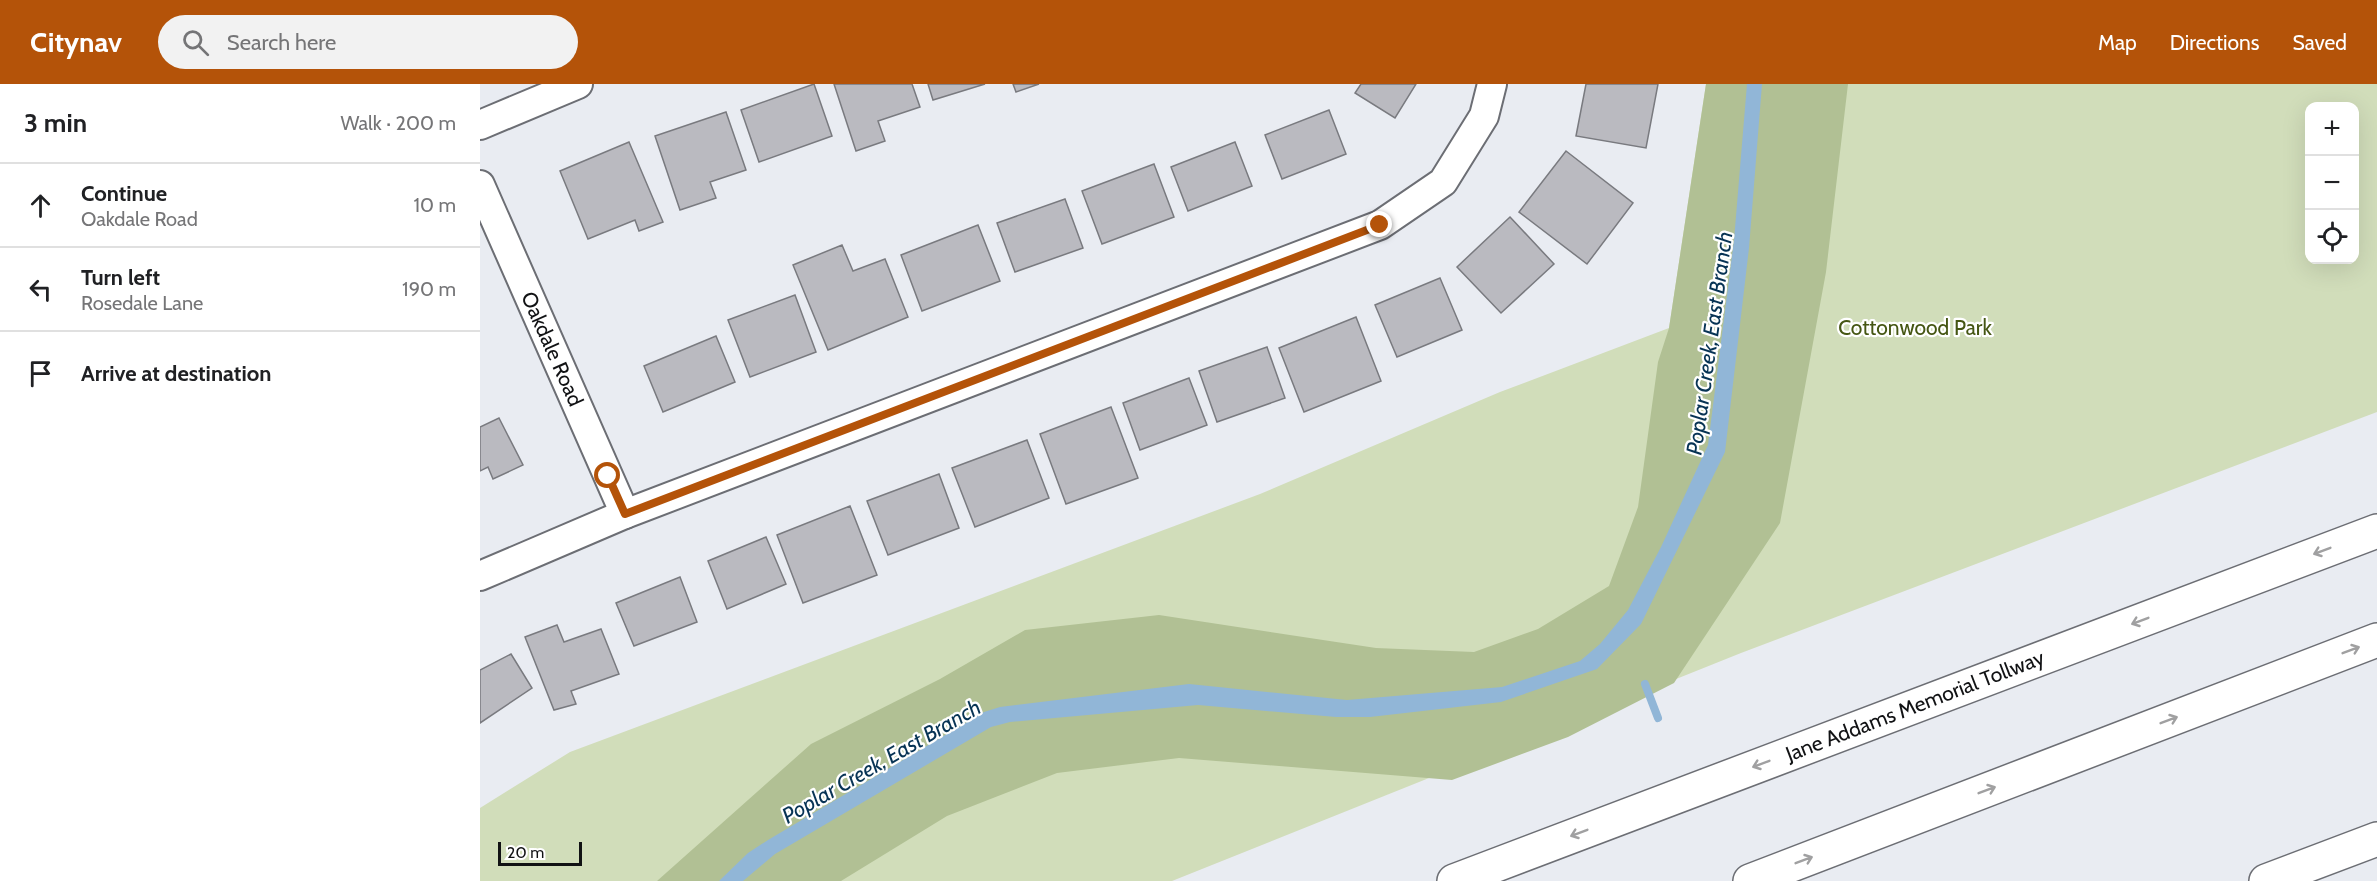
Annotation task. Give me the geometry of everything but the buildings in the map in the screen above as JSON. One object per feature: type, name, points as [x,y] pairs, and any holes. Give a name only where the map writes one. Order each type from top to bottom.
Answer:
[{"type":"main road","name":"Jane Addams Memorial Tollway","points":[[1454,881],[2377,531]]},
{"type":"main road","points":[[1750,881],[2377,640]]},
{"type":"main road","points":[[2266,881],[2377,839]]},
{"type":"street","points":[[480,125],[578,84]]},
{"type":"street","points":[[480,576],[625,514],[1380,225],[1443,182],[1484,116],[1492,84]]},
{"type":"street","name":"Oakdale Road","points":[[480,185],[625,514]]},
{"type":"green space","name":"Cottonwood Park","points":[[1706,84],[2377,84],[2377,412],[1741,653],[1172,881],[480,881],[480,808],[570,752],[1260,494],[1500,392],[1669,328]]},
{"type":"green space","points":[[1706,84],[1848,84],[1826,272],[1780,523],[1674,683],[1568,737],[1452,780],[1179,758],[1057,773],[947,816],[841,881],[657,881],[811,744],[940,679],[1025,630],[1159,615],[1376,648],[1474,652],[1538,629],[1609,586],[1638,507],[1658,362],[1669,328]]},
{"type":"water","points":[[1747,84],[1762,84],[1749,248],[1725,452],[1641,624],[1597,669],[1501,702],[1370,717],[1336,717],[1198,705],[1010,722],[991,727],[775,854],[743,881],[719,881],[748,853],[768,840],[984,712],[1000,707],[1189,684],[1347,700],[1502,687],[1580,661],[1600,644],[1628,610],[1661,547],[1708,445],[1734,240]]},
{"type":"waterway","points":[[1645,684],[1658,718]]},
{"type":"route","points":[[608,476],[625,514],[1380,225]]},
{"type":"water label","name":"Poplar Creek, East Branch","points":[[1709,343]]},
{"type":"water label","name":"Poplar Creek, East Branch","points":[[881,761]]}]
